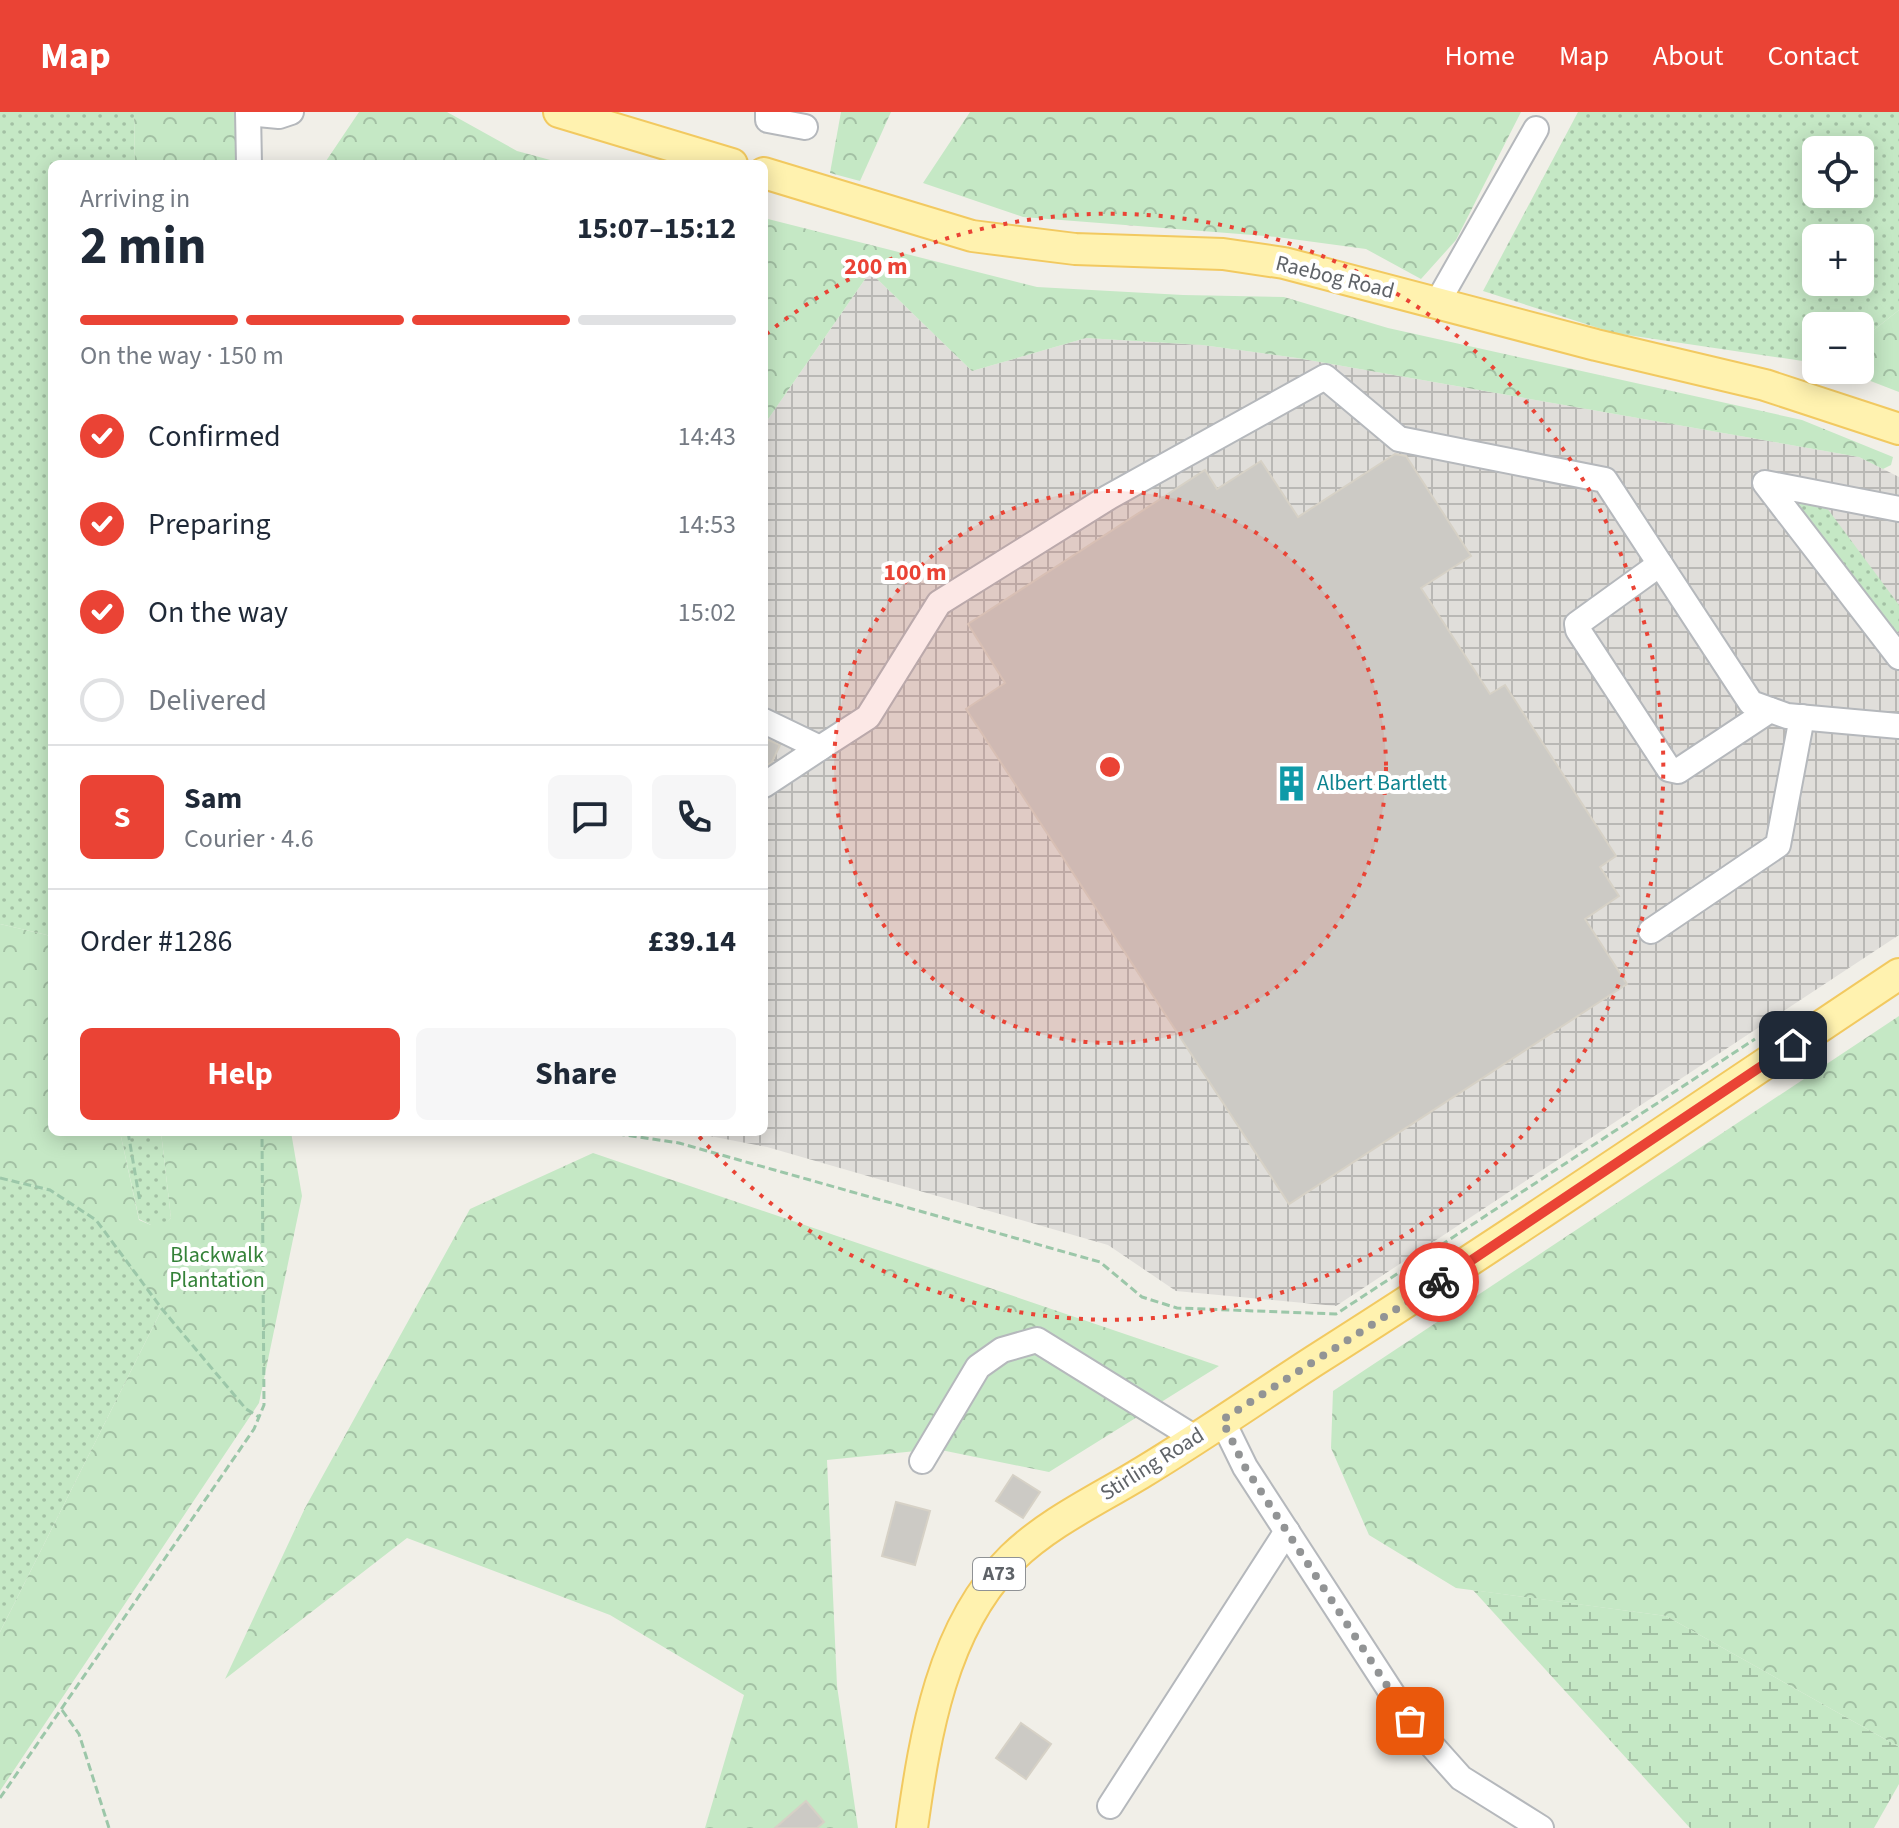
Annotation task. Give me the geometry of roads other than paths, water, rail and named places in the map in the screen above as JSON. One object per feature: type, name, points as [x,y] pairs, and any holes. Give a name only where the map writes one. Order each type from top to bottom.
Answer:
[{"type":"main road","points":[[559,112],[719,160]]},
{"type":"main road","name":"Raebog Road","points":[[768,174],[972,236],[1075,249],[1223,254],[1269,261],[1765,385],[1899,429]]},
{"type":"main road","name":"Stirling Road","points":[[912,1828],[938,1692],[958,1638],[975,1606],[1012,1558],[1059,1522],[1494,1247],[1899,974]]},
{"type":"street","points":[[249,160],[248,113],[279,116],[291,112]]},
{"type":"street","points":[[768,112],[768,120],[805,127]]},
{"type":"street","points":[[1437,303],[1536,129]]},
{"type":"street","points":[[768,782],[868,717],[939,603],[1109,497],[1325,377],[1399,439],[1605,480],[1751,703],[1787,716],[1899,726]]},
{"type":"street","points":[[1897,650],[1765,483],[1899,509]]},
{"type":"street","points":[[1660,564],[1577,624],[1669,769],[1678,771],[1770,710]]},
{"type":"street","points":[[1651,931],[1778,845],[1802,717]]},
{"type":"street","points":[[768,723],[820,748]]},
{"type":"street","points":[[922,1461],[978,1367],[1002,1350],[1037,1340],[1195,1438]]},
{"type":"street","points":[[1222,1420],[1245,1467],[1410,1721],[1461,1778],[1541,1828]]},
{"type":"street","points":[[1110,1806],[1287,1531]]},
{"type":"place","name":"Albert Bartlett","points":[[1291,783]]},
{"type":"park label","name":"Blackwalk Plantation","points":[[217,1268]]}]
